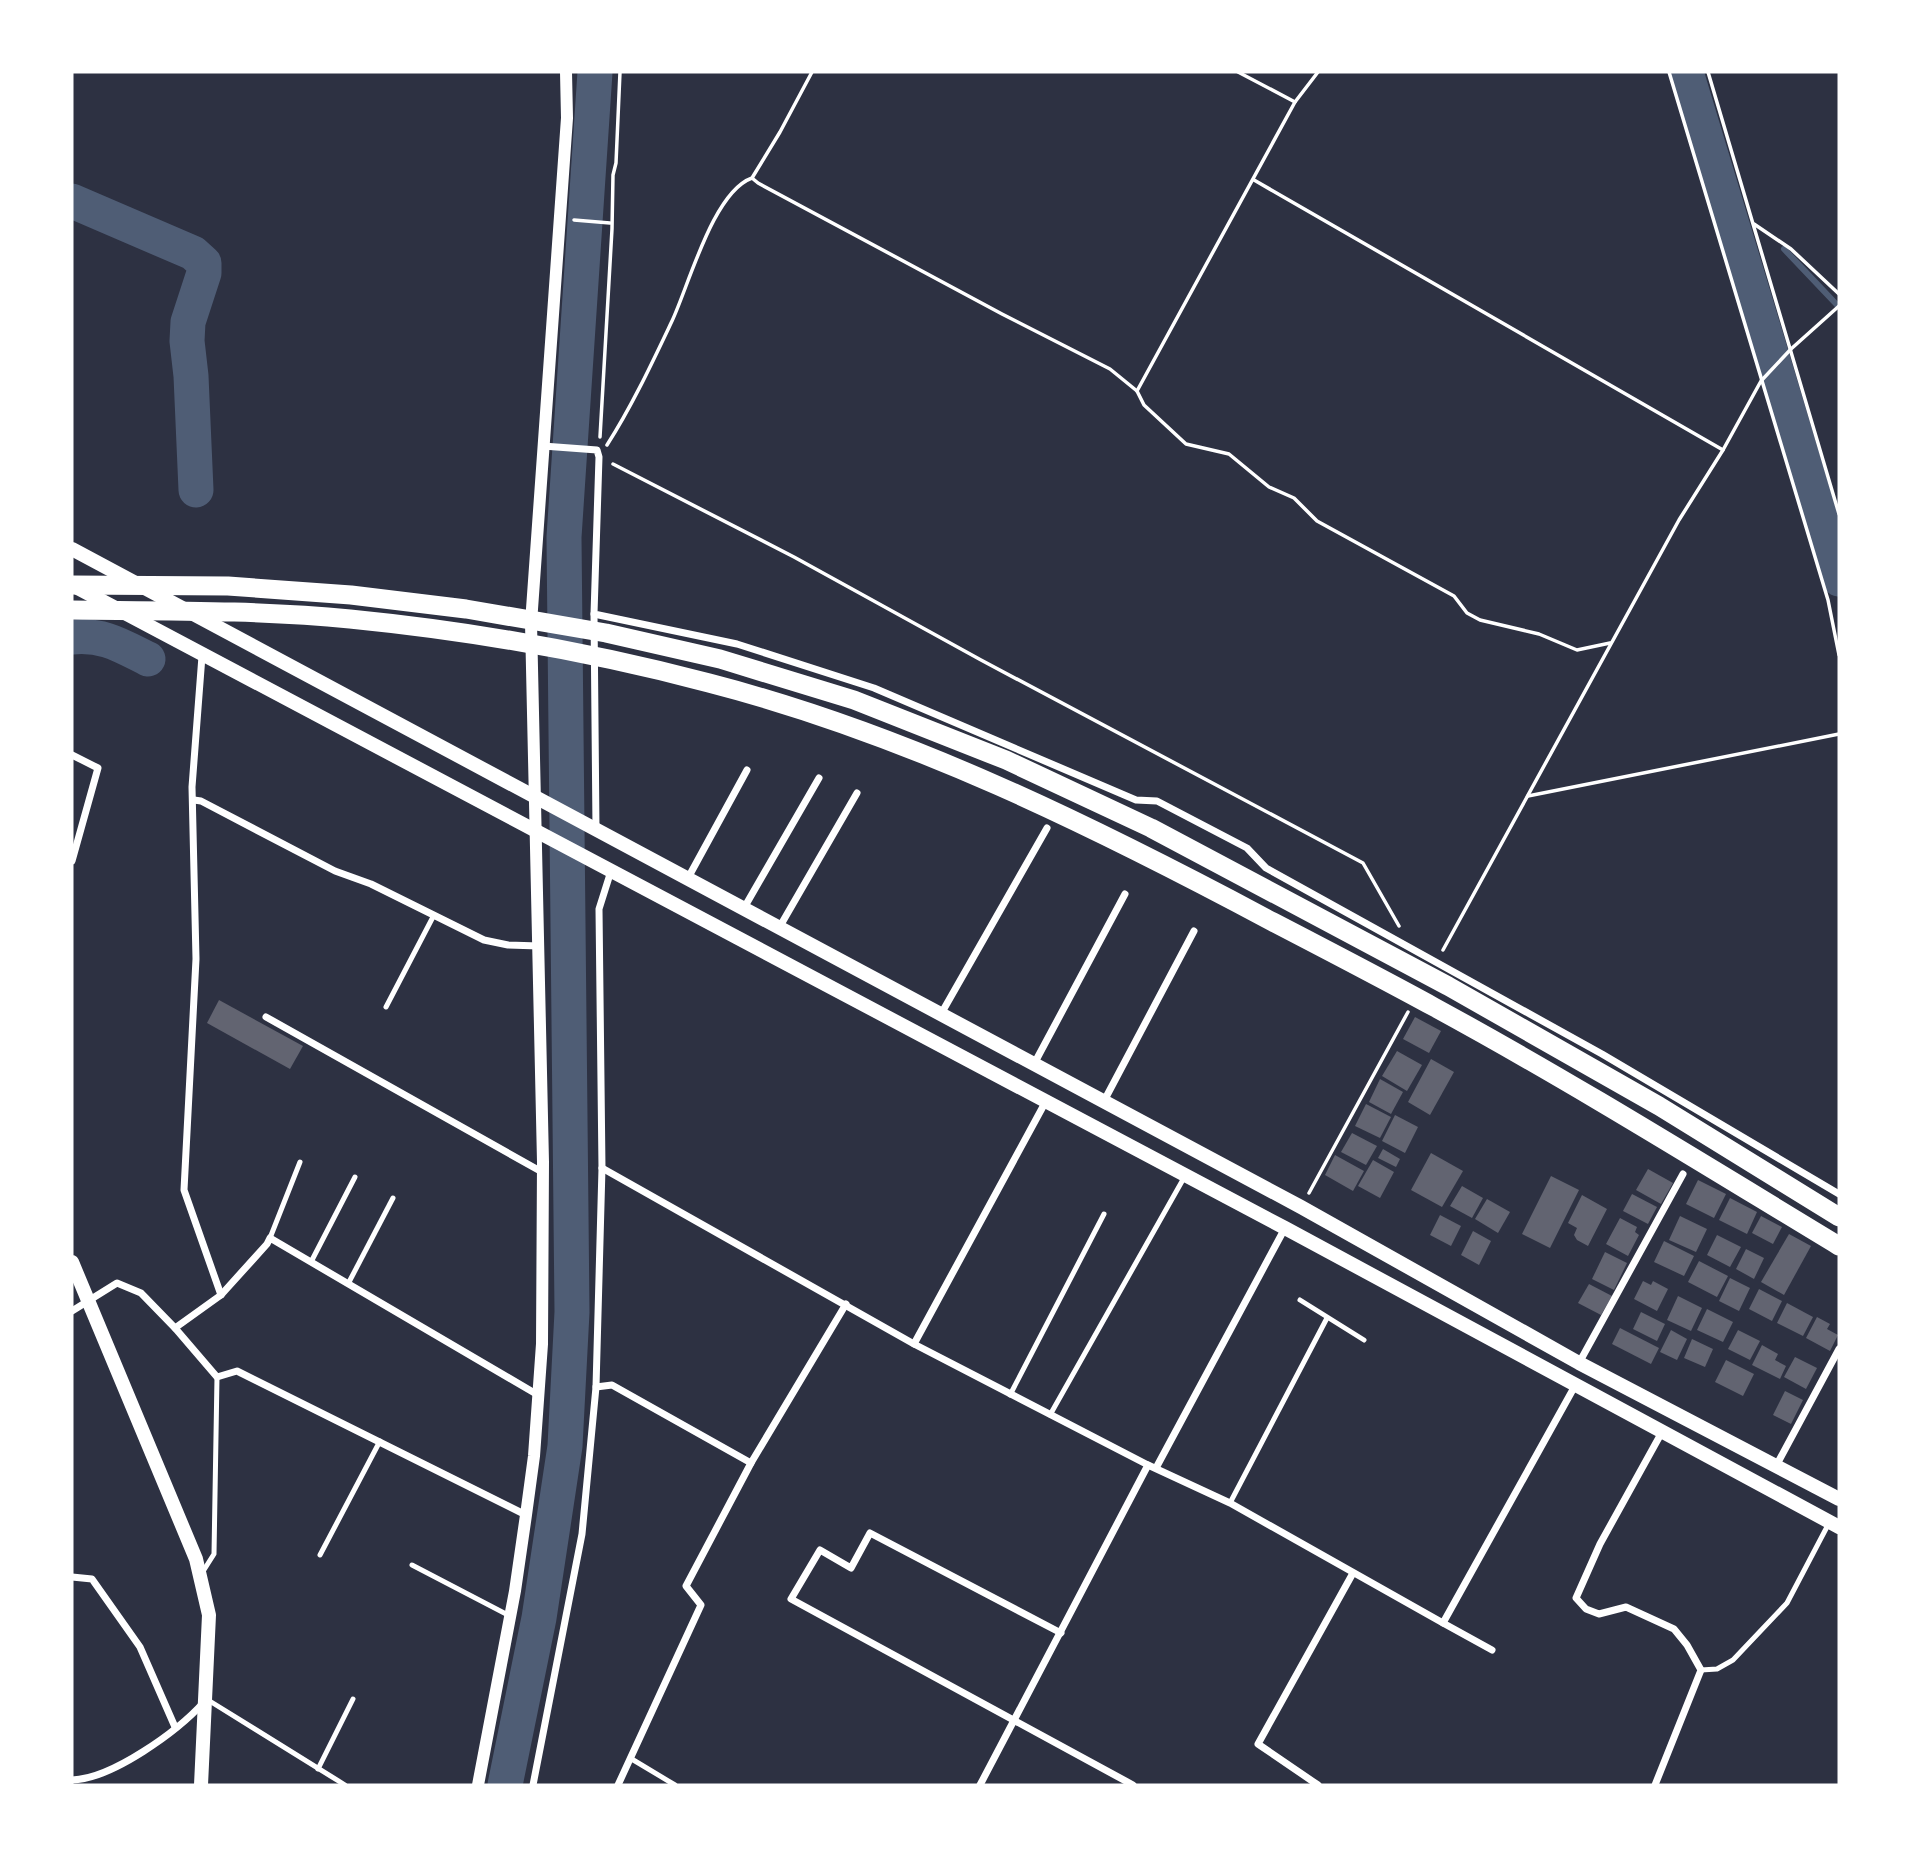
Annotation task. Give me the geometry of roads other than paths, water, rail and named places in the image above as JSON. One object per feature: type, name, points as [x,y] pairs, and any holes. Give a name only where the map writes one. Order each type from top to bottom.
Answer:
[{"type":"highway","points":[[72,585],[228,586],[466,609],[606,632],[720,659],[854,700],[1006,760],[1151,828],[1448,986],[1659,1106],[1839,1217]]},
{"type":"highway","points":[[72,610],[234,612],[346,618],[456,631],[604,658],[689,678],[846,726],[993,783],[1151,857],[1437,1009],[1644,1127],[1839,1246]]},
{"type":"main road","points":[[72,549],[1301,1207],[1579,1363],[1839,1499]]},
{"type":"main road","points":[[72,585],[1285,1228],[1834,1524]]},
{"type":"main road","points":[[72,1262],[196,1559],[209,1615],[201,1785]]},
{"type":"street","points":[[478,1785],[526,1515],[542,1343],[543,1172],[539,946],[541,832],[531,623],[567,118],[566,72]]},
{"type":"street","points":[[542,446],[598,453],[590,825]]},
{"type":"street","points":[[594,614],[737,644],[874,688],[1136,800],[1157,801],[1247,848],[1266,868],[1685,1101],[1839,1194]]},
{"type":"street","points":[[202,656],[192,787],[196,959],[184,1190],[221,1295]]},
{"type":"street","points":[[72,755],[98,768],[72,862]]},
{"type":"street","points":[[688,878],[747,770]]},
{"type":"street","points":[[744,908],[819,778]]},
{"type":"street","points":[[779,929],[857,793]]},
{"type":"street","points":[[194,800],[251,825],[335,871],[371,884],[484,940],[508,945],[539,946]]},
{"type":"street","points":[[941,1015],[1047,828]]},
{"type":"street","points":[[533,1785],[582,1534],[596,1387],[602,1168],[599,909],[612,871]]},
{"type":"street","points":[[1034,1065],[1125,894]]},
{"type":"street","points":[[1104,1101],[1195,930]]},
{"type":"street","points":[[266,1017],[543,1172]]},
{"type":"street","points":[[914,1344],[1046,1101]]},
{"type":"street","points":[[602,1168],[914,1344],[1152,1467],[1230,1503],[1492,1650]]},
{"type":"street","points":[[1579,1363],[1683,1174]]},
{"type":"street","points":[[980,1785],[1285,1228]]},
{"type":"street","points":[[175,1328],[221,1295],[270,1238],[538,1395]]},
{"type":"street","points":[[72,1311],[117,1283],[141,1293],[217,1377],[237,1371],[526,1515]]},
{"type":"street","points":[[618,1785],[701,1605],[686,1586],[751,1463],[846,1304]]},
{"type":"street","points":[[1776,1466],[1839,1349]]},
{"type":"street","points":[[1443,1623],[1576,1384]]},
{"type":"street","points":[[596,1387],[612,1385],[751,1463]]},
{"type":"street","points":[[1656,1785],[1701,1670],[1674,1629],[1626,1607],[1599,1614],[1586,1609],[1576,1598],[1600,1545],[1662,1431]]},
{"type":"street","points":[[1061,1633],[870,1533],[851,1568],[820,1550],[791,1599],[1133,1785]]},
{"type":"street","points":[[1318,1785],[1258,1744],[1353,1573]]},
{"type":"street","points":[[72,1577],[92,1579],[140,1647],[175,1727]]},
{"type":"street","points":[[72,1780],[107,1772],[136,1757],[191,1717],[206,1699]]},
{"type":"lane","points":[[386,1007],[434,915]]},
{"type":"lane","points":[[270,1238],[300,1162]]},
{"type":"lane","points":[[1050,1415],[1185,1176]]},
{"type":"lane","points":[[311,1262],[355,1177]]},
{"type":"lane","points":[[348,1284],[393,1198]]},
{"type":"lane","points":[[1010,1395],[1104,1213]]},
{"type":"lane","points":[[1300,1300],[1364,1340]]},
{"type":"lane","points":[[1230,1503],[1327,1318]]},
{"type":"lane","points":[[200,1577],[214,1554],[217,1377]]},
{"type":"lane","points":[[320,1555],[380,1441]]},
{"type":"lane","points":[[1701,1670],[1717,1669],[1733,1660],[1787,1603],[1834,1524]]},
{"type":"lane","points":[[412,1565],[510,1616]]},
{"type":"lane","points":[[206,1699],[345,1785]]},
{"type":"lane","points":[[318,1769],[353,1699]]},
{"type":"lane","points":[[630,1758],[675,1785]]},
{"type":"waterway","points":[[505,1785],[539,1618],[565,1446],[572,1312],[564,537],[595,72]]},
{"type":"waterway","points":[[1686,72],[1839,579]]},
{"type":"waterway","points":[[72,201],[193,253],[204,263],[204,273],[188,322],[187,341],[196,490]]},
{"type":"waterway","points":[[1784,249],[1839,307]]},
{"type":"waterway","points":[[72,637],[102,639],[148,659]]}]
